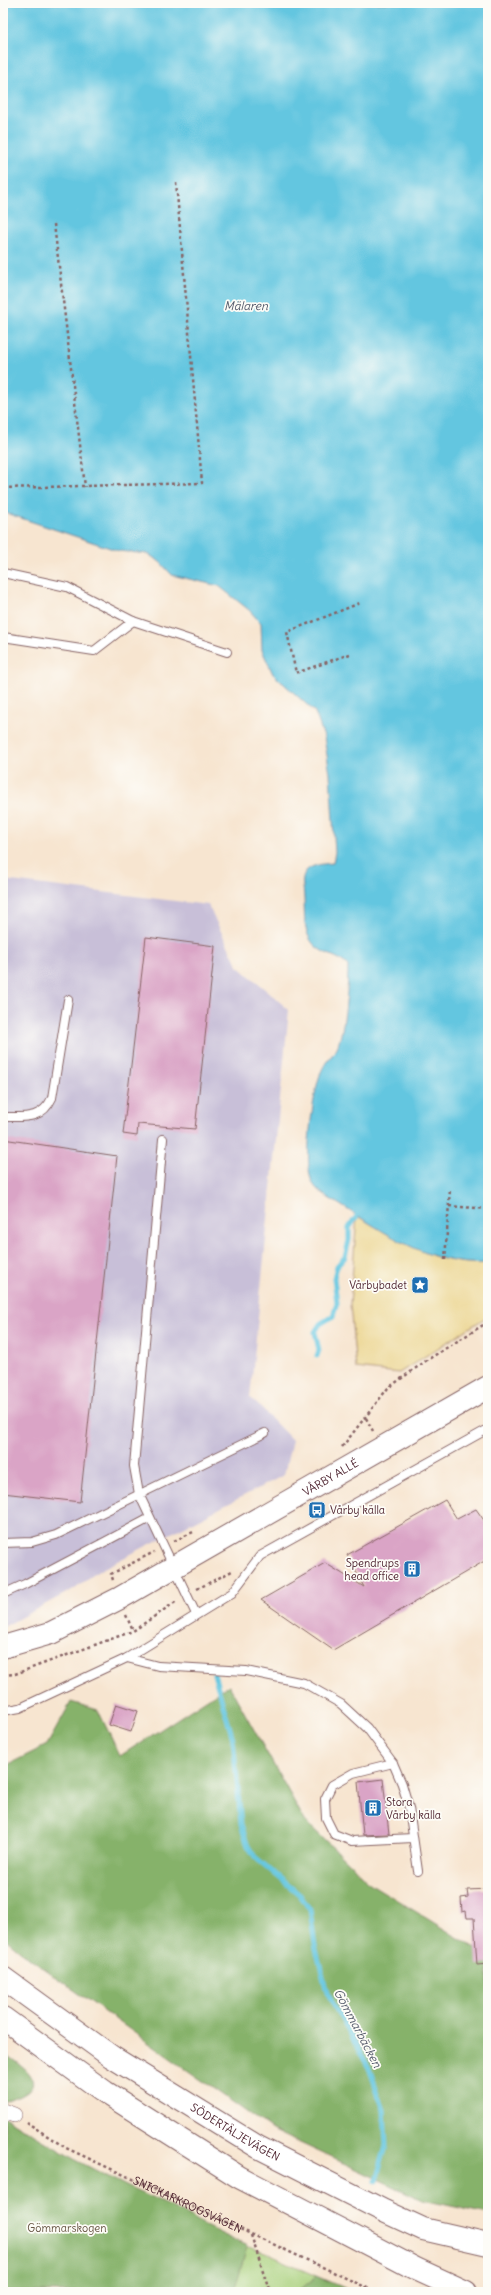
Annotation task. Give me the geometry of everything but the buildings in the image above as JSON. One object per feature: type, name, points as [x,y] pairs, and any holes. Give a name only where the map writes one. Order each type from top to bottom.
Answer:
[{"type":"main road","name":"VÅRBY ALLÉ","points":[[3,1647],[51,1633],[120,1598],[173,1569],[488,1387]]},
{"type":"main road","name":"SÖDERTÄLJEVÄGEN","points":[[3,1978],[112,2057],[258,2147],[384,2211],[423,2229],[488,2244]]},
{"type":"main road","points":[[3,2018],[106,2092],[239,2177],[466,2292]]},
{"type":"lane","points":[[3,573],[67,587],[133,621],[228,652]]},
{"type":"lane","points":[[3,637],[94,651],[133,621]]},
{"type":"lane","points":[[3,1116],[35,1116],[48,1107],[52,1098],[68,1000]]},
{"type":"lane","points":[[163,1139],[134,1466],[139,1494],[173,1569],[196,1614]]},
{"type":"lane","points":[[3,1711],[20,1708],[127,1658],[232,1593],[260,1556],[488,1429]]},
{"type":"lane","points":[[3,1543],[32,1542],[56,1535],[265,1433]]},
{"type":"lane","points":[[3,1594],[25,1584],[150,1518]]},
{"type":"lane","points":[[127,1658],[158,1666],[246,1671],[304,1683],[341,1704],[367,1728],[393,1763],[402,1784],[409,1808],[418,1871]]},
{"type":"lane","points":[[393,1763],[353,1773],[332,1785],[325,1799],[326,1818],[334,1834],[352,1841],[413,1838]]},
{"type":"path","points":[[3,488],[202,483],[176,182]]},
{"type":"path","points":[[54,224],[86,487]]},
{"type":"path","points":[[350,654],[296,673],[287,632],[360,603]]},
{"type":"path","points":[[445,1260],[450,1189]]},
{"type":"path","points":[[449,1206],[488,1209]]},
{"type":"path","points":[[341,1449],[388,1388],[426,1360],[488,1322]]},
{"type":"path","points":[[133,1631],[111,1574],[198,1529]]},
{"type":"path","points":[[3,1674],[15,1674],[133,1631],[186,1595],[233,1570]]},
{"type":"path","name":"SNICKARKROGSVÄGEN","points":[[9,2113],[66,2148],[376,2292]]},
{"type":"path","points":[[251,2235],[270,2292]]},
{"type":"shaded area","points":[[3,880],[208,905],[238,966],[289,1010],[250,1397],[292,1440],[284,1475],[100,1570],[72,1590],[3,1627]]},
{"type":"green space","points":[[229,1685],[305,1821],[371,1884],[488,1956],[488,2214],[423,2200],[272,2130],[30,1959],[3,1937],[3,1767],[47,1745],[71,1702],[98,1710],[120,1756]]},
{"type":"green space","points":[[3,2052],[20,2064],[31,2075],[33,2081],[31,2087],[26,2092],[3,2103]]},
{"type":"green space","name":"Gömmarskogen","points":[[3,2116],[74,2159],[247,2246],[234,2292],[3,2292]]},
{"type":"green space","points":[[245,2246],[266,2253],[317,2276],[316,2292],[222,2292]]},
{"type":"green space","points":[[317,2276],[354,2292],[297,2292]]},
{"type":"sand","name":"Vårbybadet","points":[[357,1216],[419,1250],[435,1256],[452,1261],[488,1263],[488,1316],[399,1373],[356,1368],[350,1305]]},
{"type":"water","name":"Mälaren","points":[[3,3],[488,3],[488,1263],[466,1263],[444,1259],[403,1243],[327,1197],[312,1182],[309,1170],[309,1141],[313,1106],[319,1077],[324,1065],[336,1051],[340,1040],[346,1008],[348,966],[341,960],[319,949],[314,944],[307,932],[305,918],[303,884],[304,874],[312,867],[333,863],[335,852],[330,774],[324,737],[315,712],[273,674],[262,650],[261,623],[249,610],[219,586],[172,575],[160,562],[148,554],[119,551],[3,512]]},
{"type":"waterway","points":[[317,1356],[319,1350],[315,1332],[320,1324],[333,1316],[337,1303],[334,1278],[337,1266],[345,1257],[349,1240],[349,1228],[357,1216]]},
{"type":"waterway","name":"Gömmarbäcken","points":[[214,1674],[233,1739],[241,1824],[248,1846],[255,1857],[300,1895],[310,1910],[315,1945],[327,1993],[369,2068],[384,2110],[386,2145],[376,2181]]},
{"type":"place","name":"Vårbybadet","points":[[420,1285]]},
{"type":"place","name":"Vårby källa","points":[[317,1510]]},
{"type":"place","name":"Spendrups head office","points":[[412,1569]]},
{"type":"place","name":"Stora Vårby källa","points":[[373,1808]]}]
